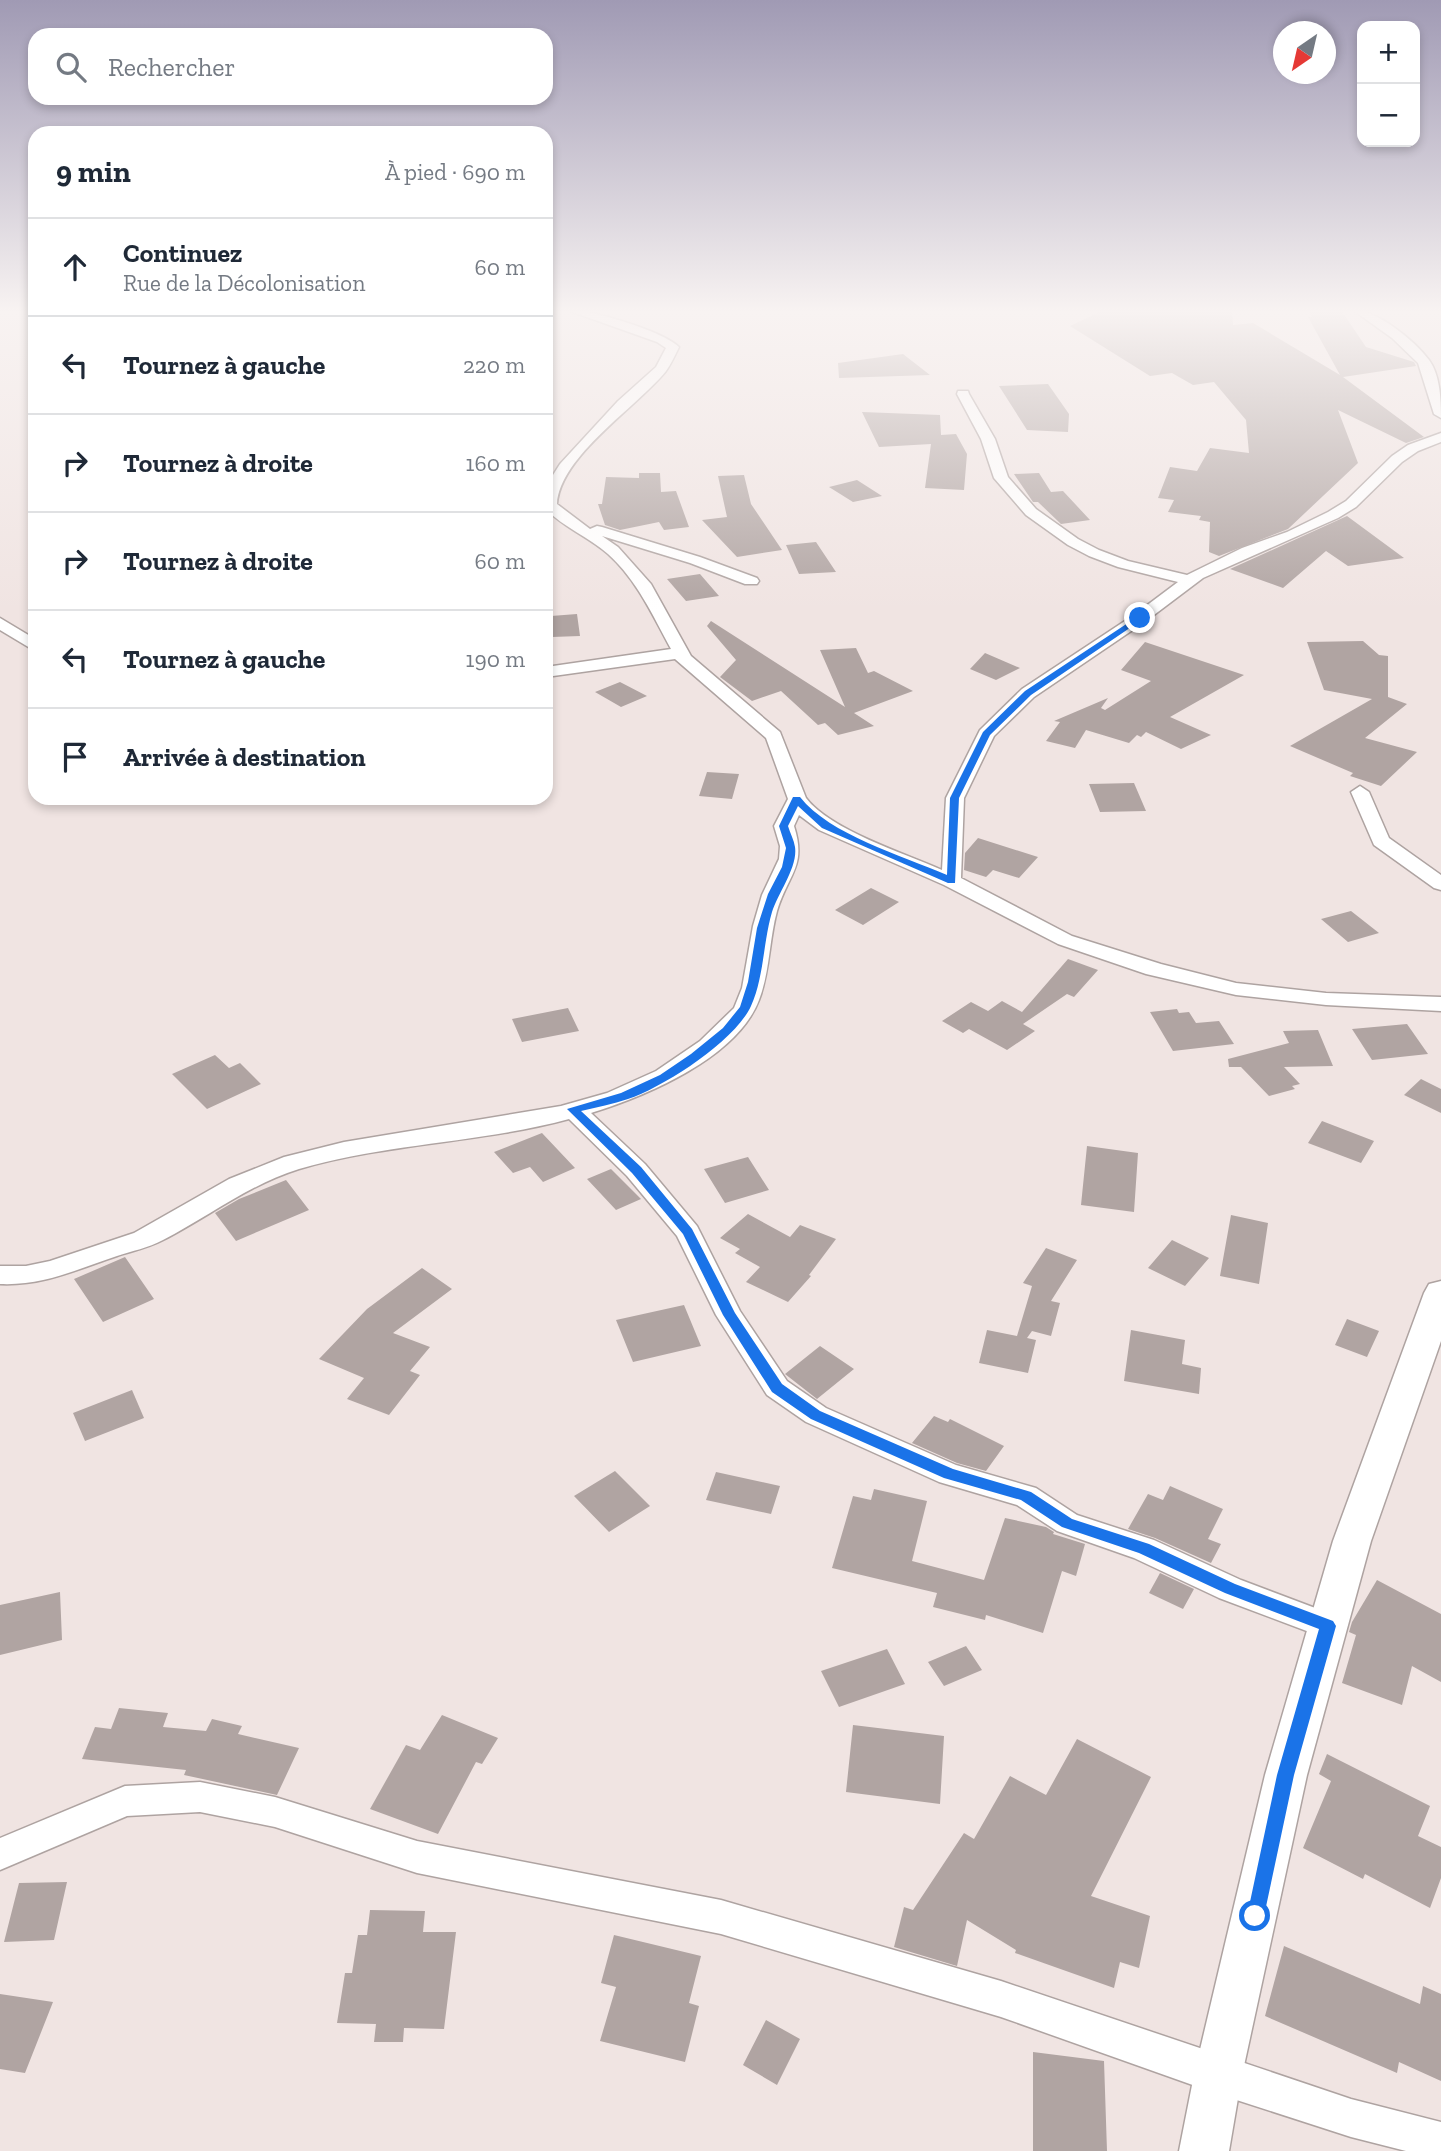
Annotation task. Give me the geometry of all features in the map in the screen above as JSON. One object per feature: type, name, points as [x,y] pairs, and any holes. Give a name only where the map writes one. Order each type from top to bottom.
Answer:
[{"type":"street","points":[[553,486],[584,445],[619,410]]},
{"type":"street","points":[[972,410],[988,439],[1001,478],[1031,512],[1073,542],[1094,553],[1123,564],[1190,580]]},
{"type":"street","points":[[951,881],[955,798],[986,734],[1028,693],[1140,618],[1190,580],[1247,551],[1293,535],[1333,515],[1351,504],[1397,459],[1413,448],[1441,437]]},
{"type":"street","points":[[553,507],[613,550],[645,587],[681,653],[774,736],[797,799],[806,811],[826,826],[951,881],[1065,940],[1154,969],[1249,990],[1326,999],[1441,1004]]},
{"type":"street","points":[[570,521],[695,560],[751,581]]},
{"type":"street","points":[[0,623],[28,641]]},
{"type":"street","points":[[553,671],[681,653]]},
{"type":"street","points":[[1360,792],[1381,841],[1441,884]]},
{"type":"street","points":[[0,1275],[20,1277],[67,1266],[154,1234],[246,1179],[292,1163],[336,1151],[573,1109],[625,1096],[664,1078],[727,1030],[745,1008],[763,928],[773,894],[787,867],[791,848],[783,826],[797,799]]},
{"type":"street","points":[[573,1109],[636,1170],[688,1232],[729,1315],[777,1388],[816,1415],[949,1474],[1026,1496],[1067,1523],[1144,1549],[1230,1589],[1328,1626]]},
{"type":"street","points":[[1204,2151],[1218,2075],[1286,1775],[1352,1541],[1441,1293]]},
{"type":"street","points":[[0,1854],[125,1801],[200,1797],[275,1812],[417,1857],[720,1917],[1001,1999],[1218,2075],[1352,2118],[1441,2141]]},
{"type":"building","points":[[1015,410],[1066,410],[1069,414],[1068,432],[1027,430]]},
{"type":"building","points":[[1238,410],[1338,410],[1358,463],[1288,529],[1219,556],[1209,552],[1210,522],[1199,520],[1201,516],[1168,512],[1174,500],[1158,498],[1170,467],[1197,471],[1210,448],[1249,453],[1246,420]]},
{"type":"building","points":[[1339,410],[1388,410],[1424,437],[1406,443]]},
{"type":"building","points":[[862,412],[940,415],[941,435],[956,434],[967,454],[964,490],[925,488],[931,444],[879,447]]},
{"type":"building","points":[[639,473],[660,473],[661,492],[676,491],[689,527],[664,530],[659,522],[620,530],[605,525],[598,504],[602,504],[606,477],[639,478]]},
{"type":"building","points":[[1039,473],[1051,492],[1063,491],[1090,520],[1061,524],[1038,502],[1033,502],[1014,474]]},
{"type":"building","points":[[744,475],[751,504],[782,550],[737,557],[702,520],[727,517],[718,476]]},
{"type":"building","points":[[857,480],[882,496],[853,502],[829,487]]},
{"type":"building","points":[[1347,516],[1404,558],[1348,566],[1326,551],[1283,588],[1230,569]]},
{"type":"building","points":[[816,542],[836,572],[799,574],[786,545]]},
{"type":"building","points":[[700,574],[719,596],[686,601],[667,579]]},
{"type":"building","points":[[577,614],[580,636],[553,637],[553,616]]},
{"type":"building","points":[[711,621],[845,707],[820,650],[856,648],[868,673],[874,671],[913,691],[854,713],[874,726],[838,735],[825,723],[818,725],[781,691],[752,701],[720,677],[736,660],[707,626]]},
{"type":"building","points":[[1363,641],[1379,655],[1388,656],[1388,697],[1407,704],[1365,738],[1417,752],[1381,786],[1350,776],[1353,773],[1290,746],[1372,699],[1324,690],[1307,642]]},
{"type":"building","points":[[1145,642],[1244,675],[1170,717],[1211,735],[1181,749],[1146,732],[1141,737],[1137,735],[1129,743],[1086,730],[1075,748],[1046,741],[1060,722],[1054,721],[1108,698],[1101,708],[1105,710],[1151,681],[1121,670]]},
{"type":"building","points":[[985,653],[1020,668],[996,680],[970,669]]},
{"type":"building","points":[[620,682],[647,696],[621,707],[595,692]]},
{"type":"building","points":[[707,772],[739,774],[732,799],[699,796]]},
{"type":"building","points":[[1134,783],[1146,811],[1100,812],[1089,784]]},
{"type":"building","points":[[978,838],[1038,857],[1019,878],[993,870],[986,877],[964,870],[965,853]]},
{"type":"building","points":[[871,888],[899,902],[863,925],[835,910]]},
{"type":"building","points":[[1351,911],[1379,933],[1348,942],[1321,919]]},
{"type":"building","points":[[1068,959],[1098,970],[1074,997],[1067,994],[1023,1024],[1035,1031],[1007,1050],[969,1029],[963,1033],[942,1021],[971,1002],[988,1011],[1002,1001],[1022,1012]]},
{"type":"building","points":[[568,1008],[579,1031],[522,1042],[512,1019]]},
{"type":"building","points":[[1177,1009],[1179,1013],[1189,1012],[1196,1023],[1219,1021],[1234,1044],[1173,1051],[1150,1012]]},
{"type":"building","points":[[1407,1024],[1428,1054],[1372,1060],[1352,1029]]},
{"type":"building","points":[[1318,1030],[1333,1066],[1284,1067],[1300,1084],[1292,1086],[1295,1089],[1269,1096],[1241,1067],[1229,1067],[1228,1059],[1289,1043],[1283,1031]]},
{"type":"building","points":[[215,1055],[229,1068],[240,1063],[261,1084],[207,1109],[172,1074]]},
{"type":"building","points":[[1421,1079],[1441,1089],[1441,1113],[1404,1095]]},
{"type":"building","points":[[1322,1121],[1374,1141],[1361,1163],[1308,1143]]},
{"type":"building","points":[[542,1133],[575,1168],[543,1182],[530,1167],[513,1173],[494,1152]]},
{"type":"building","points":[[1087,1146],[1138,1153],[1134,1212],[1081,1205]]},
{"type":"building","points":[[748,1157],[769,1190],[725,1203],[704,1169]]},
{"type":"building","points":[[611,1169],[641,1199],[616,1210],[587,1179]]},
{"type":"building","points":[[286,1180],[309,1210],[236,1241],[215,1213],[239,1199]]},
{"type":"building","points":[[748,1214],[790,1237],[800,1225],[836,1239],[809,1275],[811,1276],[788,1302],[746,1282],[760,1267],[735,1253],[740,1249],[720,1238]]},
{"type":"building","points":[[1231,1215],[1268,1223],[1259,1284],[1220,1276]]},
{"type":"building","points":[[1172,1240],[1209,1258],[1185,1286],[1148,1268]]},
{"type":"building","points":[[1046,1248],[1077,1260],[1051,1301],[1060,1303],[1051,1336],[1032,1331],[1027,1338],[1036,1340],[1028,1373],[979,1363],[987,1330],[1017,1336],[1032,1286],[1023,1283]]},
{"type":"building","points":[[125,1257],[154,1299],[103,1322],[74,1279]]},
{"type":"building","points":[[422,1268],[452,1289],[393,1333],[430,1347],[410,1371],[420,1375],[389,1415],[347,1399],[364,1378],[319,1359],[367,1309]]},
{"type":"building","points":[[684,1305],[701,1346],[633,1362],[616,1320]]},
{"type":"building","points":[[1347,1319],[1379,1331],[1367,1357],[1335,1345]]},
{"type":"building","points":[[1131,1330],[1185,1340],[1182,1364],[1201,1368],[1199,1394],[1124,1381]]},
{"type":"building","points":[[820,1346],[854,1369],[817,1399],[785,1374]]},
{"type":"building","points":[[132,1390],[144,1418],[85,1441],[73,1413]]},
{"type":"building","points":[[934,1416],[948,1422],[950,1419],[1004,1446],[986,1471],[957,1463],[912,1443]]},
{"type":"building","points":[[615,1471],[650,1506],[609,1532],[574,1496]]},
{"type":"building","points":[[716,1472],[780,1486],[771,1514],[706,1500]]},
{"type":"building","points":[[1170,1486],[1223,1509],[1208,1539],[1221,1544],[1211,1563],[1128,1529],[1148,1494],[1163,1500]]},
{"type":"building","points":[[874,1489],[927,1501],[912,1561],[984,1580],[1005,1518],[1046,1527],[1054,1532],[1053,1534],[1085,1544],[1076,1576],[1062,1571],[1043,1633],[986,1615],[985,1620],[933,1607],[937,1593],[832,1568],[853,1496],[871,1500]]},
{"type":"building","points":[[1160,1573],[1194,1589],[1183,1609],[1149,1593]]},
{"type":"building","points":[[1377,1580],[1441,1614],[1441,1682],[1412,1666],[1402,1705],[1342,1683],[1356,1635],[1349,1632],[1352,1622]]},
{"type":"building","points":[[60,1592],[62,1640],[0,1655],[0,1605]]},
{"type":"building","points":[[966,1646],[982,1670],[944,1686],[928,1662]]},
{"type":"building","points":[[887,1649],[905,1684],[839,1707],[821,1671]]},
{"type":"building","points":[[119,1708],[168,1713],[163,1727],[206,1731],[212,1719],[242,1726],[238,1734],[299,1748],[277,1795],[184,1775],[186,1770],[82,1759],[95,1727],[111,1729]]},
{"type":"building","points":[[442,1715],[498,1738],[482,1764],[476,1762],[438,1834],[370,1809],[406,1745],[420,1750]]},
{"type":"building","points":[[853,1725],[944,1736],[940,1804],[846,1792]]},
{"type":"building","points":[[1077,1739],[1151,1777],[1091,1896],[1150,1916],[1139,1968],[1120,1962],[1114,1988],[1015,1953],[1016,1950],[967,1920],[957,1966],[894,1947],[904,1907],[913,1910],[964,1833],[974,1839],[1010,1776],[1046,1795]]},
{"type":"building","points":[[1327,1754],[1430,1806],[1418,1836],[1441,1847],[1441,1878],[1430,1908],[1365,1874],[1363,1879],[1303,1848],[1331,1781],[1319,1774]]},
{"type":"building","points":[[67,1882],[54,1940],[4,1942],[19,1883]]},
{"type":"building","points":[[370,1910],[425,1911],[423,1932],[456,1932],[444,2029],[404,2028],[403,2042],[374,2042],[376,2024],[337,2023],[345,1973],[352,1973],[358,1935],[367,1935]]},
{"type":"building","points":[[614,1935],[701,1956],[689,2003],[699,2006],[685,2062],[600,2041],[616,1987],[601,1983]]},
{"type":"building","points":[[1284,1946],[1420,2004],[1423,1986],[1441,1994],[1441,2081],[1399,2062],[1397,2073],[1265,2016]]},
{"type":"building","points":[[0,1994],[53,2002],[25,2073],[0,2069]]},
{"type":"building","points":[[766,2020],[800,2039],[777,2085],[743,2065]]},
{"type":"building","points":[[1033,2052],[1104,2061],[1107,2151],[1033,2151]]},
{"type":"route","points":[[1140,618],[1028,693],[986,734],[955,798],[951,881],[826,826],[806,811],[797,799],[783,826],[791,848],[787,867],[773,894],[763,928],[760,953],[745,1008],[727,1030],[664,1078],[625,1096],[573,1109],[636,1170],[688,1232],[729,1315],[777,1388],[816,1415],[949,1474],[1026,1496],[1067,1523],[1144,1549],[1230,1589],[1328,1626],[1286,1775],[1255,1916]]}]
